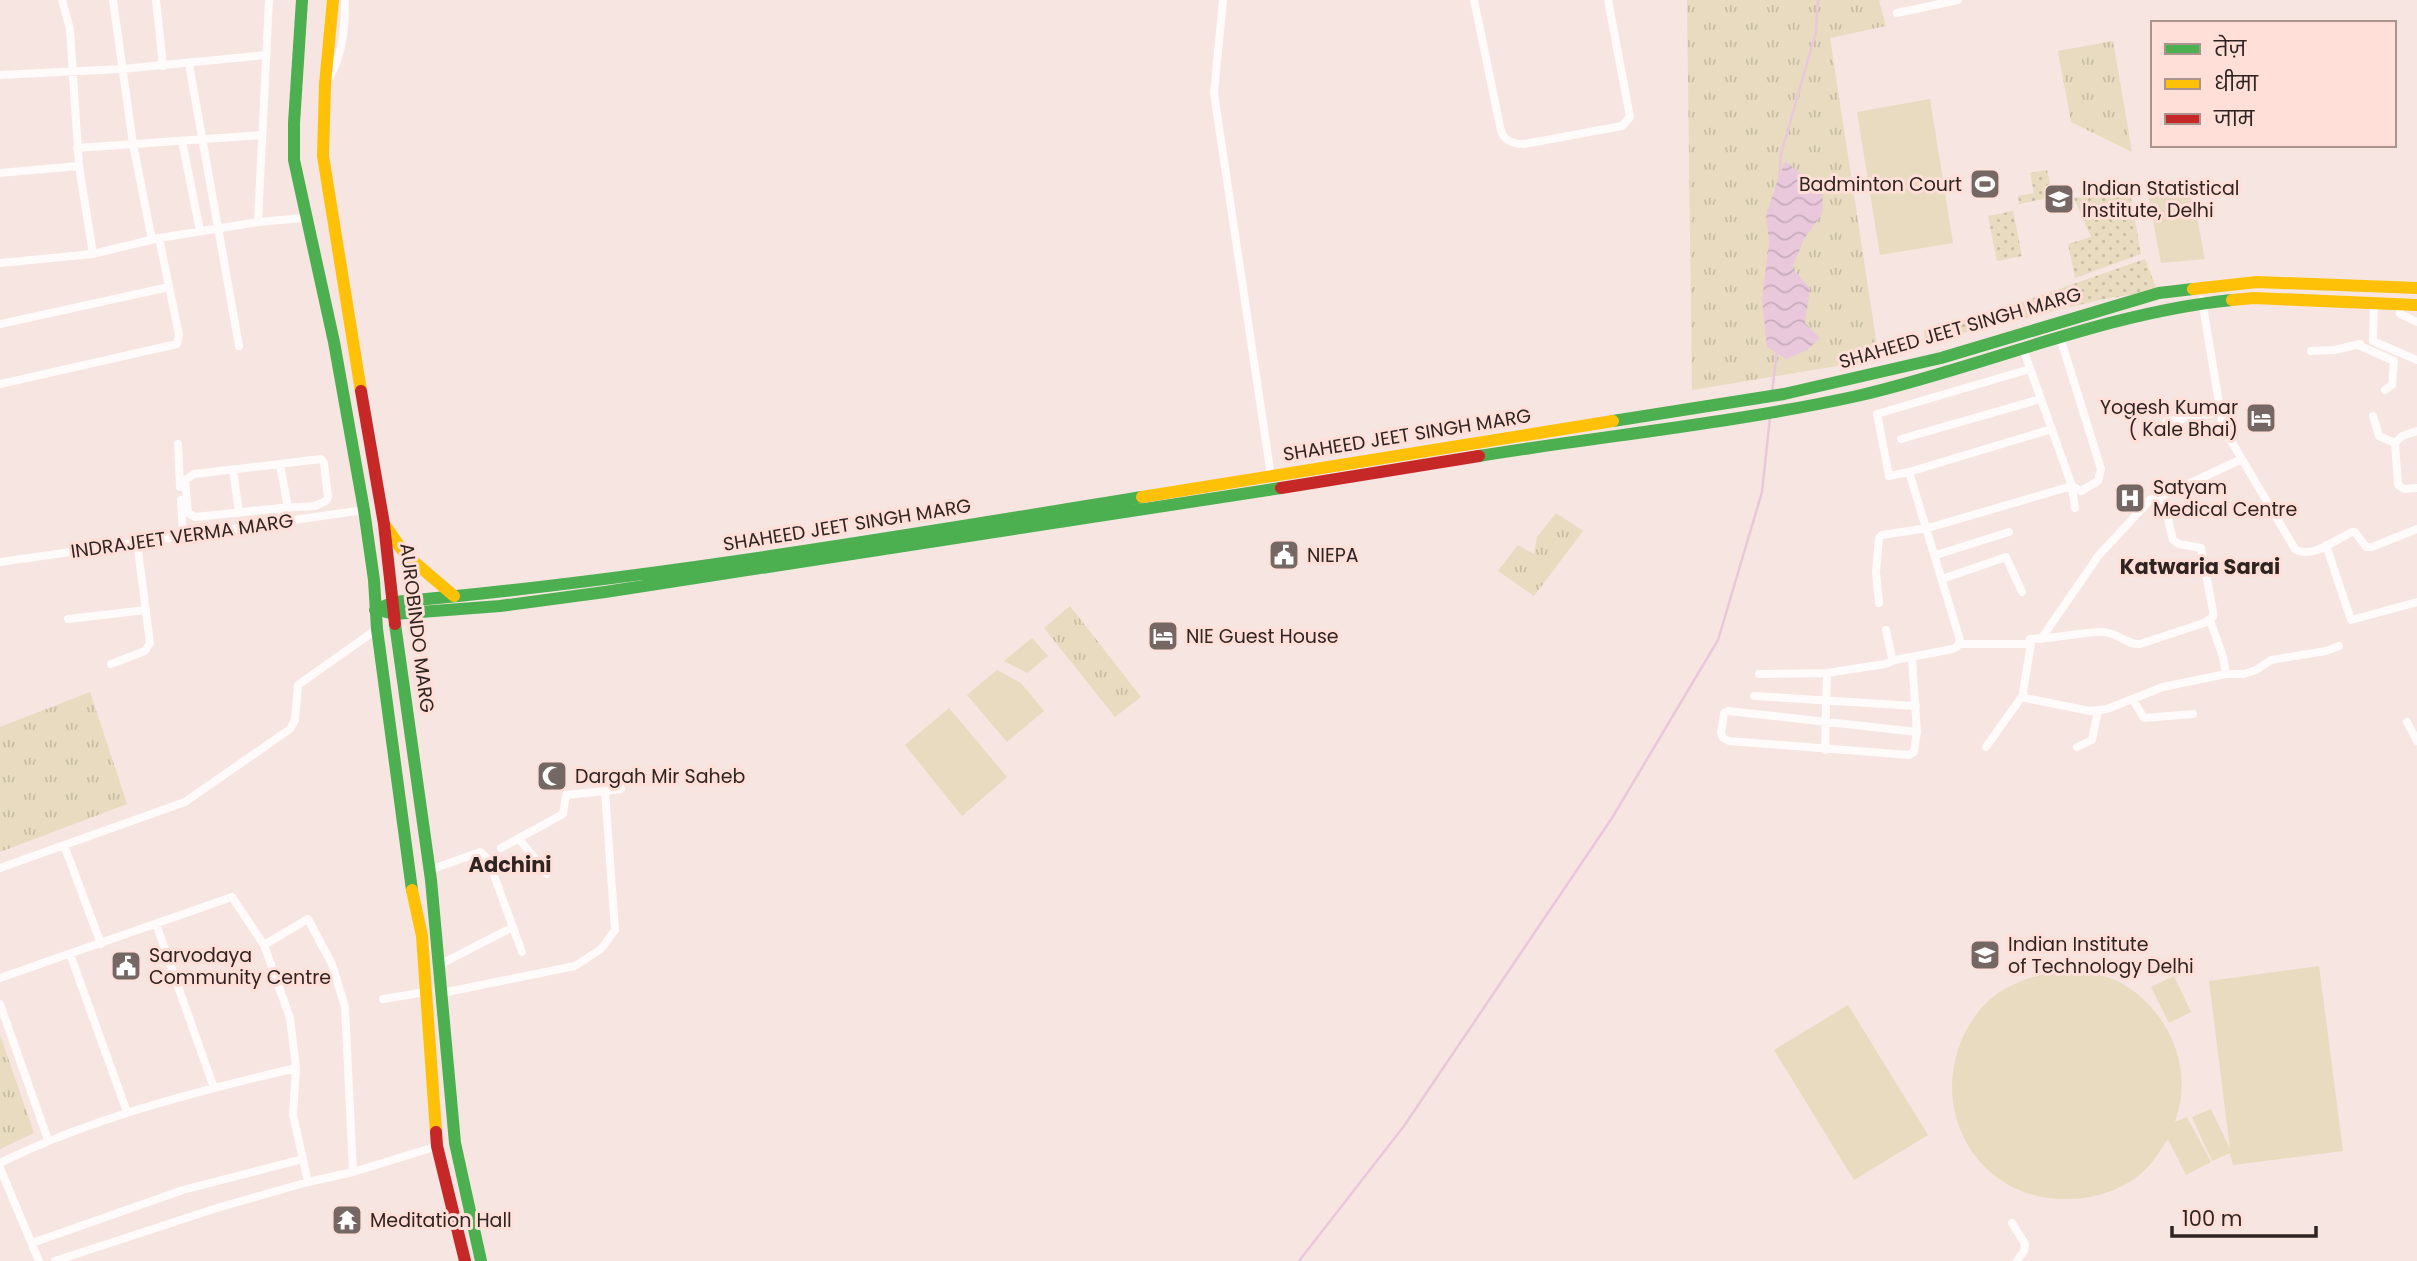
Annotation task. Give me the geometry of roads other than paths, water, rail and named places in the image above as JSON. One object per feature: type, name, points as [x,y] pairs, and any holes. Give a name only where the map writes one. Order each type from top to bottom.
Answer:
[{"type":"main road","name":"AUROBINDO MARG","points":[[302,0],[294,124],[295,160],[305,218],[334,342],[364,510],[409,874],[422,936],[437,1146],[465,1261]]},
{"type":"main road","name":"AUROBINDO MARG","points":[[333,0],[322,140],[384,524],[430,870],[455,1143],[481,1261]]},
{"type":"main road","name":"SHAHEED JEET SINGH MARG","points":[[394,608],[454,596],[520,591],[716,565],[1155,496],[1272,482],[1399,458],[1772,396],[1941,358],[2020,332],[2159,293],[2199,287],[2280,282],[2417,288]]},
{"type":"main road","name":"SHAHEED JEET SINGH MARG","points":[[394,608],[500,606],[606,592],[1272,482],[1770,411],[1855,396],[1939,375],[2060,337],[2164,309],[2202,303],[2254,298],[2374,301],[2417,305]]},
{"type":"main road","points":[[384,524],[410,560],[454,596]]},
{"type":"main road","points":[[375,610],[394,608]]},
{"type":"street","points":[[62,0],[70,29],[77,148],[93,254]]},
{"type":"street","points":[[0,384],[174,345],[179,340],[169,286],[133,145],[113,0]]},
{"type":"street","points":[[156,0],[163,66]]},
{"type":"street","points":[[258,222],[269,0]]},
{"type":"street","points":[[325,84],[338,64],[345,0]]},
{"type":"street","points":[[1223,0],[1214,93],[1272,482]]},
{"type":"street","points":[[1474,0],[1501,131],[1506,140],[1524,145],[1627,123],[1630,117],[1608,0]]},
{"type":"street","points":[[1898,13],[1958,0]]},
{"type":"street","points":[[0,75],[163,66],[266,55]]},
{"type":"street","points":[[189,64],[239,346]]},
{"type":"street","points":[[77,148],[262,135]]},
{"type":"street","points":[[181,141],[200,231]]},
{"type":"street","points":[[0,173],[79,166]]},
{"type":"street","points":[[0,263],[93,254],[200,231],[305,218]]},
{"type":"street","points":[[0,324],[169,286]]},
{"type":"street","points":[[2199,287],[2223,427],[2295,548],[2308,553],[2352,532],[2355,532],[2366,547],[2372,547],[2417,529]]},
{"type":"street","points":[[2373,341],[2374,301]]},
{"type":"street","points":[[2399,303],[2400,314],[2417,322]]},
{"type":"street","points":[[2020,332],[2023,348],[2071,486],[2075,508]]},
{"type":"street","points":[[1879,603],[1876,572],[1879,538],[1887,533],[1928,528],[2071,486],[2081,491],[2098,481],[2101,469],[2060,337]]},
{"type":"street","points":[[2311,351],[2335,350],[2373,341],[2417,360]]},
{"type":"street","points":[[2358,345],[2394,361],[2392,386],[2385,390]]},
{"type":"street","points":[[2030,369],[1877,414],[1889,476],[2052,429]]},
{"type":"street","points":[[1901,439],[2041,399]]},
{"type":"street","points":[[2166,422],[2219,412]]},
{"type":"street","points":[[2374,416],[2379,436],[2395,443]]},
{"type":"street","points":[[2417,431],[2402,436],[2395,443],[2398,485],[2404,489],[2417,488]]},
{"type":"street","points":[[178,444],[183,536]]},
{"type":"street","points":[[321,459],[324,463],[328,496],[326,501],[315,506],[195,517],[187,513],[185,480],[188,476],[233,469],[321,459]]},
{"type":"street","points":[[2042,639],[2099,555],[2150,500],[2242,459]]},
{"type":"street","points":[[280,464],[285,508],[283,522]]},
{"type":"street","points":[[233,469],[239,513]]},
{"type":"street","points":[[1909,472],[1936,555],[1959,635],[1959,644]]},
{"type":"street","points":[[2158,498],[2165,507],[2173,540],[2179,544],[2201,548],[2214,611],[2210,620],[2226,674]]},
{"type":"street","name":"INDRAJEET VERMA MARG","points":[[0,562],[364,510]]},
{"type":"street","points":[[1936,555],[2009,532]]},
{"type":"street","points":[[111,664],[148,648],[150,643],[137,542]]},
{"type":"street","points":[[2326,545],[2351,620],[2417,602]]},
{"type":"street","points":[[1942,579],[2006,557],[2022,592]]},
{"type":"street","points":[[68,619],[146,610]]},
{"type":"street","points":[[1986,747],[2023,695],[2030,639],[2102,632],[2133,644],[2140,644],[2210,620]]},
{"type":"street","points":[[0,868],[185,802],[290,729],[295,720],[298,685],[377,629]]},
{"type":"street","points":[[1886,629],[1892,658],[1895,660]]},
{"type":"street","points":[[1759,674],[1827,673],[1912,659],[1953,649],[1959,644],[2031,644]]},
{"type":"street","points":[[2023,695],[2026,699],[2098,711],[2163,688],[2226,674],[2244,674],[2271,660],[2326,651],[2339,646]]},
{"type":"street","points":[[1912,659],[1917,732],[1914,752],[1907,756],[1730,741],[1723,738],[1721,733],[1724,713],[1728,710],[1917,732]]},
{"type":"street","points":[[1825,750],[1827,673]]},
{"type":"street","points":[[1754,696],[1916,706]]},
{"type":"street","points":[[2133,700],[2144,718],[2193,714]]},
{"type":"street","points":[[2077,747],[2092,740],[2098,711]]},
{"type":"street","points":[[2417,723],[2407,722],[2417,741]]},
{"type":"street","points":[[501,848],[564,814],[566,795],[621,789]]},
{"type":"street","points":[[442,993],[575,966],[593,956],[610,939],[616,921],[605,791]]},
{"type":"street","points":[[519,838],[547,874]]},
{"type":"street","points":[[64,845],[101,944]]},
{"type":"street","points":[[430,870],[480,852],[488,859],[522,952]]},
{"type":"street","points":[[0,978],[232,897],[264,945],[290,1018],[296,1068],[293,1115],[308,1182]]},
{"type":"street","points":[[264,945],[308,919],[332,964],[345,1007],[354,1172]]},
{"type":"street","points":[[156,924],[214,1088]]},
{"type":"street","points":[[439,965],[513,927]]},
{"type":"street","points":[[70,954],[127,1112]]},
{"type":"street","points":[[383,999],[426,992]]},
{"type":"street","points":[[0,1004],[48,1140]]},
{"type":"street","points":[[39,1261],[0,1165],[48,1140],[127,1112],[296,1068]]},
{"type":"street","points":[[55,1261],[217,1208],[455,1143]]},
{"type":"street","points":[[32,1243],[183,1190],[303,1159]]},
{"type":"street","points":[[2012,1223],[2025,1244],[2017,1261]]},
{"type":"water","points":[[1785,161],[1823,191],[1822,214],[1804,239],[1792,268],[1810,288],[1805,323],[1820,338],[1807,350],[1786,359],[1767,347],[1762,300],[1769,242],[1766,214]]},
{"type":"waterway","points":[[1779,180],[1781,154],[1816,32],[1818,0]]},
{"type":"waterway","points":[[1772,393],[1777,350]]},
{"type":"waterway","points":[[1299,1261],[1404,1126],[1612,818],[1718,640],[1762,492],[1770,417]]},
{"type":"place","name":"Badminton Court","points":[[1985,184]]},
{"type":"place","name":"Indian Statistical Institute, Delhi","points":[[2059,199]]},
{"type":"place","name":"Yogesh Kumar ( Kale Bhai)","points":[[2261,418]]},
{"type":"place","name":"Satyam Medical Centre","points":[[2130,498]]},
{"type":"place","name":"NIEPA","points":[[1284,555]]},
{"type":"place","name":"NIE Guest House","points":[[1163,636]]},
{"type":"place","name":"Dargah Mir Saheb","points":[[552,776]]},
{"type":"place","name":"Indian Institute of Technology Delhi","points":[[1985,955]]},
{"type":"place","name":"Sarvodaya Community Centre","points":[[126,966]]},
{"type":"place","name":"Meditation Hall","points":[[347,1220]]},
{"type":"district","name":"Katwaria Sarai","points":[[2200,566]]},
{"type":"district","name":"Adchini","points":[[510,864]]}]
